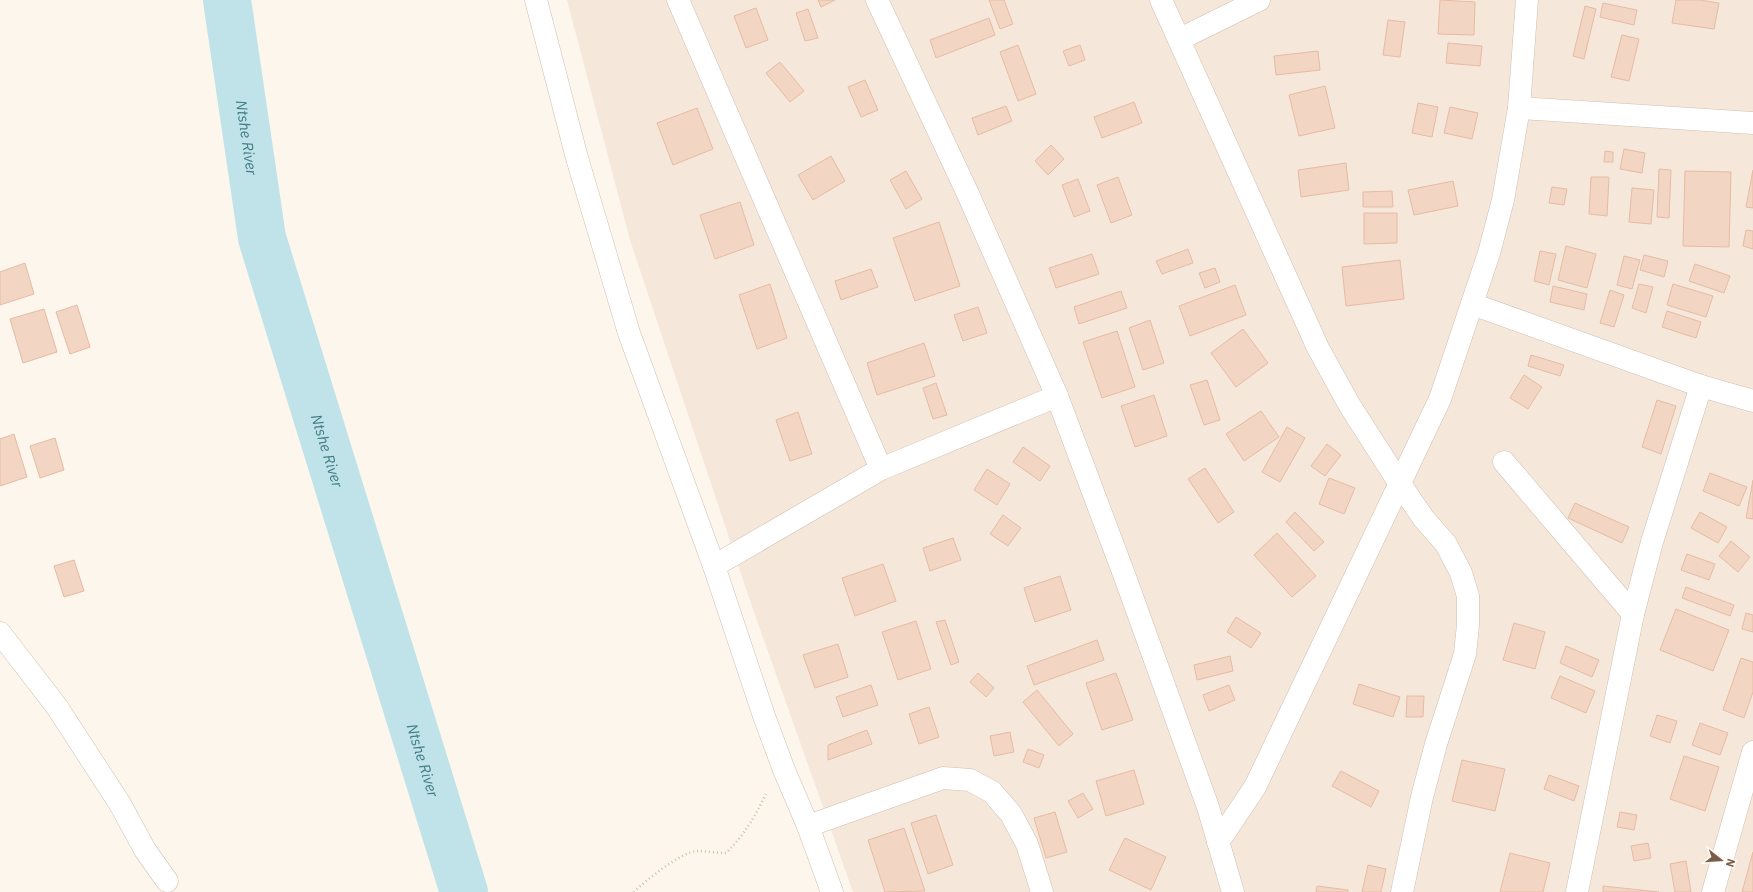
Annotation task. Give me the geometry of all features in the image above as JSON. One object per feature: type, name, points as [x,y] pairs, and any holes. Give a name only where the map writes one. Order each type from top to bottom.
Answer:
[{"type":"street","points":[[536,0],[577,158],[629,332],[714,566],[784,770],[808,826],[832,892]]},
{"type":"street","points":[[678,0],[881,469]]},
{"type":"street","points":[[877,0],[968,194],[1057,396],[1128,585],[1208,807],[1233,892]]},
{"type":"street","points":[[1161,0],[1180,39],[1318,348],[1350,406],[1400,484],[1424,519],[1446,544],[1461,573],[1468,596],[1468,625],[1465,654],[1436,744],[1422,797],[1402,892]]},
{"type":"street","points":[[1180,39],[1259,0]]},
{"type":"street","points":[[1218,842],[1255,787],[1440,399],[1489,253],[1503,200],[1519,108],[1527,0]]},
{"type":"street","points":[[1519,108],[1753,123]]},
{"type":"street","points":[[1472,304],[1701,386],[1753,401]]},
{"type":"street","points":[[1577,892],[1632,614],[1652,542],[1701,386]]},
{"type":"street","points":[[714,566],[881,469],[1057,396]]},
{"type":"street","points":[[1504,462],[1632,614]]},
{"type":"street","points":[[0,633],[57,707],[120,804],[145,850],[168,881]]},
{"type":"street","points":[[1713,892],[1753,752]]},
{"type":"street","points":[[808,826],[943,778],[970,780],[992,792],[1011,814],[1027,844],[1042,892]]},
{"type":"path","points":[[634,892],[645,881],[668,864],[696,851],[726,854],[741,838],[755,817],[770,787],[784,770]]},
{"type":"shaded area","points":[[567,0],[1753,0],[1753,892],[853,892],[749,598],[630,240]]},
{"type":"building","points":[[818,0],[835,0],[821,7]]},
{"type":"building","points":[[989,0],[1004,0],[1013,24],[1000,29]]},
{"type":"building","points":[[1440,0],[1475,2],[1474,35],[1438,34]]},
{"type":"building","points":[[1676,0],[1700,0],[1719,3],[1714,29],[1672,23]]},
{"type":"building","points":[[1603,3],[1637,10],[1634,25],[1600,17]]},
{"type":"building","points":[[1585,6],[1596,9],[1584,59],[1573,56]]},
{"type":"building","points":[[756,8],[768,40],[746,48],[734,16]]},
{"type":"building","points":[[808,9],[818,38],[805,41],[796,13]]},
{"type":"building","points":[[989,18],[995,35],[936,58],[930,40]]},
{"type":"building","points":[[1388,20],[1405,22],[1400,57],[1383,55]]},
{"type":"building","points":[[1622,35],[1639,39],[1629,81],[1611,77]]},
{"type":"building","points":[[1448,43],[1482,46],[1480,66],[1446,63]]},
{"type":"building","points":[[1018,45],[1036,94],[1018,101],[1000,52]]},
{"type":"building","points":[[1080,45],[1085,60],[1069,66],[1063,51]]},
{"type":"building","points":[[1318,51],[1320,70],[1276,75],[1274,56]]},
{"type":"building","points":[[780,62],[804,91],[790,102],[766,73]]},
{"type":"building","points":[[865,80],[878,110],[861,117],[848,87]]},
{"type":"building","points":[[1325,86],[1335,128],[1299,136],[1289,95]]},
{"type":"building","points":[[1134,102],[1142,123],[1102,138],[1094,117]]},
{"type":"building","points":[[1418,103],[1438,107],[1432,137],[1412,133]]},
{"type":"building","points":[[1006,106],[1012,121],[978,135],[972,118]]},
{"type":"building","points":[[1450,107],[1478,113],[1472,139],[1444,133]]},
{"type":"building","points":[[697,108],[713,149],[673,165],[657,123]]},
{"type":"building","points":[[1051,145],[1064,159],[1048,175],[1035,161]]},
{"type":"building","points":[[1624,149],[1645,153],[1642,173],[1620,169]]},
{"type":"building","points":[[1605,151],[1613,152],[1613,162],[1604,162]]},
{"type":"building","points":[[831,156],[845,181],[813,200],[798,175]]},
{"type":"building","points":[[1346,163],[1349,190],[1301,197],[1298,170]]},
{"type":"building","points":[[1659,169],[1671,170],[1669,218],[1657,217]]},
{"type":"building","points":[[1753,170],[1753,208],[1746,207]]},
{"type":"building","points":[[906,171],[922,199],[906,209],[890,180]]},
{"type":"building","points":[[1685,171],[1731,172],[1729,247],[1683,246]]},
{"type":"building","points":[[1118,177],[1132,215],[1111,223],[1097,185]]},
{"type":"building","points":[[1591,177],[1609,177],[1607,216],[1589,214]]},
{"type":"building","points":[[1078,179],[1090,211],[1074,217],[1062,185]]},
{"type":"building","points":[[1453,181],[1458,206],[1414,215],[1408,190]]},
{"type":"building","points":[[1552,187],[1567,189],[1564,205],[1549,203]]},
{"type":"building","points":[[1632,188],[1654,190],[1651,224],[1629,222]]},
{"type":"building","points":[[1392,191],[1393,207],[1363,207],[1363,192]]},
{"type":"building","points":[[740,202],[754,245],[715,259],[700,215]]},
{"type":"building","points":[[1364,213],[1397,213],[1397,243],[1364,244]]},
{"type":"building","points":[[939,222],[960,286],[915,301],[893,238]]},
{"type":"building","points":[[1746,230],[1753,231],[1753,249],[1743,246]]},
{"type":"building","points":[[1566,246],[1596,254],[1587,288],[1558,280]]},
{"type":"building","points":[[1188,249],[1193,263],[1162,274],[1156,261]]},
{"type":"building","points":[[1540,251],[1556,254],[1549,285],[1534,281]]},
{"type":"building","points":[[1092,254],[1099,274],[1056,288],[1049,268]]},
{"type":"building","points":[[1644,255],[1668,261],[1664,277],[1640,270]]},
{"type":"building","points":[[1624,256],[1640,260],[1632,289],[1617,285]]},
{"type":"building","points":[[1400,260],[1404,299],[1346,306],[1342,267]]},
{"type":"building","points":[[25,263],[34,294],[0,305],[0,272]]},
{"type":"building","points":[[1695,264],[1730,276],[1724,293],[1689,281]]},
{"type":"building","points":[[1215,268],[1220,282],[1205,288],[1199,273]]},
{"type":"building","points":[[871,269],[878,287],[841,300],[835,281]]},
{"type":"building","points":[[770,284],[787,338],[757,349],[739,295]]},
{"type":"building","points":[[1639,284],[1653,287],[1646,313],[1632,308]]},
{"type":"building","points":[[1673,284],[1713,296],[1706,317],[1667,305]]},
{"type":"building","points":[[1235,285],[1246,315],[1190,336],[1179,306]]},
{"type":"building","points":[[1553,286],[1587,294],[1584,310],[1550,302]]},
{"type":"building","points":[[1610,290],[1624,295],[1614,327],[1600,323]]},
{"type":"building","points":[[1121,291],[1127,308],[1079,324],[1074,307]]},
{"type":"building","points":[[77,305],[90,347],[70,354],[56,312]]},
{"type":"building","points":[[978,307],[987,333],[963,341],[954,315]]},
{"type":"building","points":[[44,309],[57,352],[23,363],[10,319]]},
{"type":"building","points":[[1667,311],[1701,322],[1696,338],[1662,327]]},
{"type":"building","points":[[1150,320],[1164,363],[1143,370],[1129,328]]},
{"type":"building","points":[[1243,329],[1268,363],[1236,387],[1211,353]]},
{"type":"building","points":[[1117,331],[1135,387],[1102,398],[1083,342]]},
{"type":"building","points":[[924,343],[935,376],[877,395],[867,363]]},
{"type":"building","points":[[1531,355],[1564,365],[1560,376],[1528,366]]},
{"type":"building","points":[[1524,375],[1542,387],[1528,409],[1510,398]]},
{"type":"building","points":[[1207,380],[1220,420],[1204,425],[1190,385]]},
{"type":"building","points":[[936,383],[947,415],[933,419],[923,388]]},
{"type":"building","points":[[1154,395],[1167,436],[1135,447],[1121,406]]},
{"type":"building","points":[[1657,400],[1676,406],[1661,454],[1642,447]]},
{"type":"building","points":[[1261,411],[1279,437],[1244,461],[1226,434]]},
{"type":"building","points":[[798,412],[812,454],[790,461],[776,420]]},
{"type":"building","points":[[1287,427],[1305,438],[1280,482],[1262,472]]},
{"type":"building","points":[[14,434],[27,477],[0,486],[0,439]]},
{"type":"building","points":[[55,438],[64,470],[40,478],[30,446]]},
{"type":"building","points":[[1327,444],[1341,455],[1325,476],[1311,466]]},
{"type":"building","points":[[1023,447],[1050,466],[1040,481],[1013,462]]},
{"type":"building","points":[[1205,468],[1234,512],[1218,523],[1188,479]]},
{"type":"building","points":[[987,469],[1010,484],[997,505],[974,490]]},
{"type":"building","points":[[1710,473],[1747,487],[1739,506],[1703,491]]},
{"type":"building","points":[[1329,478],[1355,488],[1344,514],[1319,504]]},
{"type":"building","points":[[1753,480],[1753,519],[1746,518]]},
{"type":"building","points":[[1575,503],[1629,527],[1622,543],[1568,518]]},
{"type":"building","points":[[1295,512],[1324,542],[1314,551],[1286,522]]},
{"type":"building","points":[[1700,512],[1727,527],[1718,543],[1691,528]]},
{"type":"building","points":[[1003,515],[1021,528],[1008,546],[990,534]]},
{"type":"building","points":[[1277,533],[1316,576],[1292,597],[1254,555]]},
{"type":"building","points":[[953,538],[961,560],[930,571],[923,548]]},
{"type":"building","points":[[1731,541],[1750,557],[1738,572],[1719,556]]},
{"type":"building","points":[[1687,554],[1715,564],[1709,580],[1681,570]]},
{"type":"building","points":[[74,560],[84,591],[64,597],[54,566]]},
{"type":"building","points":[[883,564],[896,601],[855,616],[842,578]]},
{"type":"building","points":[[1060,576],[1071,610],[1035,622],[1024,588]]},
{"type":"building","points":[[1686,587],[1734,605],[1730,616],[1682,598]]},
{"type":"building","points":[[1676,609],[1729,630],[1713,671],[1660,650]]},
{"type":"building","points":[[1746,613],[1753,615],[1753,632],[1742,629]]},
{"type":"building","points":[[1236,617],[1261,633],[1251,648],[1227,632]]},
{"type":"building","points":[[945,620],[959,662],[951,665],[936,622]]},
{"type":"building","points":[[916,621],[931,669],[898,680],[882,632]]},
{"type":"building","points":[[1514,623],[1545,632],[1535,669],[1503,660]]},
{"type":"building","points":[[1097,640],[1104,660],[1034,685],[1027,666]]},
{"type":"building","points":[[838,644],[848,677],[815,688],[803,655]]},
{"type":"building","points":[[1566,646],[1599,660],[1592,677],[1560,663]]},
{"type":"building","points":[[1230,656],[1233,671],[1197,680],[1194,665]]},
{"type":"building","points":[[1741,658],[1753,662],[1753,692],[1744,718],[1723,710]]},
{"type":"building","points":[[978,673],[994,688],[986,697],[970,682]]},
{"type":"building","points":[[1116,673],[1133,720],[1102,730],[1086,683]]},
{"type":"building","points":[[1560,676],[1595,691],[1586,713],[1551,698]]},
{"type":"building","points":[[1359,684],[1400,697],[1393,717],[1353,704]]},
{"type":"building","points":[[871,685],[878,705],[843,717],[836,697]]},
{"type":"building","points":[[1229,685],[1235,700],[1209,711],[1203,695]]},
{"type":"building","points":[[1037,690],[1073,734],[1059,746],[1023,702]]},
{"type":"building","points":[[1407,696],[1424,696],[1423,717],[1406,717]]},
{"type":"building","points":[[929,707],[939,737],[919,744],[909,714]]},
{"type":"building","points":[[1657,715],[1677,721],[1670,743],[1650,736]]},
{"type":"building","points":[[1700,723],[1728,733],[1720,755],[1692,745]]},
{"type":"building","points":[[867,730],[872,744],[828,760],[828,745]]},
{"type":"building","points":[[1010,732],[1014,752],[994,756],[990,736]]},
{"type":"building","points":[[1028,749],[1044,755],[1039,768],[1023,762]]},
{"type":"building","points":[[1684,756],[1719,767],[1705,811],[1670,799]]},
{"type":"building","points":[[1462,760],[1505,769],[1495,811],[1452,801]]},
{"type":"building","points":[[1134,770],[1144,804],[1106,816],[1096,781]]},
{"type":"building","points":[[1341,771],[1379,791],[1371,807],[1332,786]]},
{"type":"building","points":[[1549,775],[1579,786],[1574,801],[1544,789]]},
{"type":"building","points":[[1083,793],[1093,809],[1078,818],[1068,801]]},
{"type":"building","points":[[1055,812],[1067,852],[1046,858],[1034,818]]},
{"type":"building","points":[[1620,812],[1637,815],[1634,830],[1617,827]]},
{"type":"building","points":[[936,815],[953,865],[928,874],[911,823]]},
{"type":"building","points":[[904,828],[925,891],[885,892],[868,840]]},
{"type":"building","points":[[1125,838],[1166,857],[1151,890],[1109,870]]},
{"type":"building","points":[[1648,843],[1651,858],[1634,861],[1631,846]]},
{"type":"building","points":[[1753,852],[1753,892],[1742,892]]},
{"type":"building","points":[[1510,853],[1550,863],[1543,892],[1500,892]]},
{"type":"building","points":[[1686,861],[1691,892],[1675,892],[1670,864]]},
{"type":"building","points":[[1368,865],[1386,869],[1381,892],[1362,892]]},
{"type":"building","points":[[1317,886],[1348,890],[1348,892],[1316,892]]},
{"type":"building","points":[[1603,886],[1659,892],[1603,892]]},
{"type":"waterway","name":"Ntshe River","points":[[227,0],[262,238],[464,892]]}]
